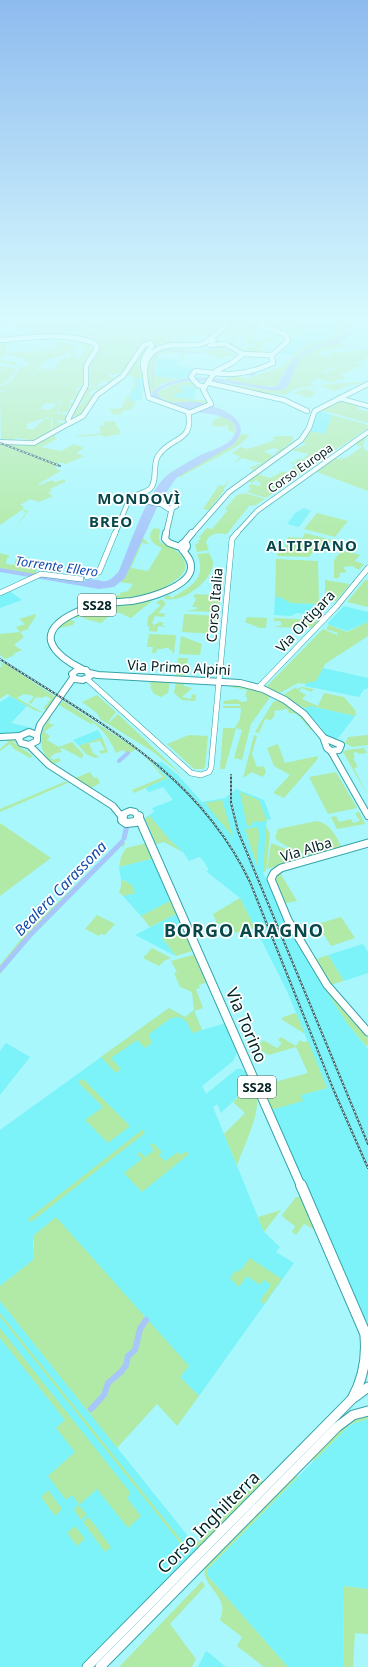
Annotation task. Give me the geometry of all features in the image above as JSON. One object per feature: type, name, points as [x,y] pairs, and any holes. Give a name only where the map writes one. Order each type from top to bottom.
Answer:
[{"type":"main road","points":[[81,395],[68,418],[70,423],[84,416],[97,395]]},
{"type":"main road","points":[[148,395],[149,399],[191,412],[211,403],[205,395]]},
{"type":"main road","points":[[264,395],[278,398],[310,412],[345,395]]},
{"type":"main road","points":[[145,498],[155,481],[155,466],[158,456],[185,436],[189,427],[191,412]]},
{"type":"main road","points":[[131,501],[134,496],[145,498],[165,506],[165,537],[169,543],[183,546],[229,492],[301,440],[309,428],[310,412]]},
{"type":"main road","name":"SS28","points":[[78,670],[52,642],[51,633],[56,625],[66,618],[92,606],[138,600],[179,584],[188,577],[191,572],[192,565],[183,546]]},
{"type":"main road","points":[[78,670],[84,678],[72,674],[78,670]]},
{"type":"main road","name":"Via Primo Alpini","points":[[84,678],[98,675],[240,683],[272,694],[299,708],[323,738],[329,743]]},
{"type":"main road","points":[[2,737],[20,738],[34,734],[68,686],[84,678]]},
{"type":"main road","points":[[32,744],[38,739],[34,734]]},
{"type":"main road","name":"Via Torino","points":[[20,738],[21,743],[32,744],[37,752],[52,768],[124,814],[135,812],[139,818],[366,1336]]},
{"type":"main road","points":[[337,742],[341,745],[341,748],[334,751],[327,748],[329,743],[337,742]]},
{"type":"main road","points":[[334,751],[337,761],[368,816]]},
{"type":"main road","name":"Via Torino","points":[[124,814],[124,822],[133,823],[146,831]]},
{"type":"main road","points":[[133,823],[139,818]]},
{"type":"street","points":[[338,398],[368,406]]},
{"type":"street","points":[[0,441],[35,443],[70,423]]},
{"type":"street","name":"Corso Europa","points":[[232,540],[249,517],[368,432]]},
{"type":"street","points":[[0,592],[42,574],[85,579],[98,572],[131,501]]},
{"type":"street","name":"Corso Italia","points":[[84,678],[191,773],[204,774],[210,769],[232,540]]},
{"type":"street","name":"Via Ortigara","points":[[260,689],[336,607],[368,568]]},
{"type":"street","name":"Via Alba","points":[[368,843],[281,868],[274,873],[270,879],[288,920],[327,986],[368,1032]]},
{"type":"street","name":"Corso Inghilterra","points":[[352,1400],[360,1385],[365,1364],[366,1336]]},
{"type":"street","name":"Corso Inghilterra","points":[[87,1667],[352,1400],[368,1387]]},
{"type":"street","name":"Corso Inghilterra","points":[[100,1667],[337,1427],[353,1415],[367,1411]]},
{"type":"shaded area","points":[[130,395],[142,395],[142,400],[129,401]]},
{"type":"shaded area","points":[[152,395],[159,395],[170,402],[194,401],[217,407],[233,416],[241,428],[239,436],[233,445],[176,478],[158,505],[125,578],[114,587],[99,589],[0,572],[0,568],[81,581],[92,579],[103,581],[110,580],[119,571],[140,518],[154,491],[162,480],[170,473],[202,454],[220,447],[230,441],[234,436],[236,430],[234,423],[228,419],[218,415],[190,411],[152,397]]},
{"type":"shaded area","points":[[169,395],[194,395],[193,400],[178,401]]},
{"type":"shaded area","points":[[319,411],[332,415],[325,435],[310,431]]},
{"type":"shaded area","points":[[304,508],[311,511],[299,527],[287,524],[295,513]]},
{"type":"shaded area","points":[[8,590],[22,600],[0,608],[0,594]]},
{"type":"shaded area","points":[[275,597],[280,597],[291,603],[319,604],[319,617],[306,616],[307,614],[297,613],[291,616],[274,615]]},
{"type":"shaded area","points":[[344,606],[368,612],[368,622],[347,631],[327,624]]},
{"type":"shaded area","points":[[323,668],[368,678],[367,689],[364,689],[359,697],[305,686],[306,682],[317,679]]},
{"type":"shaded area","points":[[10,696],[27,706],[11,723],[33,728],[20,734],[0,735],[0,702]]},
{"type":"shaded area","points":[[311,706],[355,716],[339,737],[333,740],[328,738],[320,726],[304,708]]},
{"type":"shaded area","points":[[98,730],[102,737],[79,746],[73,740]]},
{"type":"shaded area","points":[[162,762],[178,775],[202,802],[225,798],[236,789],[264,800],[271,819],[267,820],[266,826],[270,834],[266,871],[263,872],[281,914],[347,1023],[368,1049],[368,1332],[271,1110],[300,1095],[327,1088],[287,991],[240,898],[206,871],[209,870],[199,857],[189,861],[183,852],[164,842],[156,844],[145,818],[154,812],[152,808],[173,800],[163,787],[149,792],[145,788],[167,778],[153,763]]},
{"type":"shaded area","points":[[154,858],[172,900],[141,916],[123,896],[135,893],[126,881],[121,879],[119,867]]},
{"type":"shaded area","points":[[178,913],[186,931],[162,938],[176,956],[135,935]]},
{"type":"shaded area","points":[[363,944],[368,952],[368,973],[344,981],[328,955]]},
{"type":"shaded area","points":[[169,1008],[185,1017],[194,1010],[202,1030],[226,1023],[237,1049],[236,1055],[233,1061],[202,1086],[206,1094],[237,1069],[242,1069],[246,1072],[254,1087],[246,1089],[221,1113],[217,1104],[213,1107],[264,1232],[280,1247],[276,1252],[294,1263],[199,1396],[180,1377],[189,1366],[33,1239],[33,1260],[0,1286],[0,1130]]},
{"type":"shaded area","points":[[6,1043],[30,1057],[0,1095],[0,1051]]},
{"type":"shaded area","points":[[0,1301],[199,1550],[82,1667],[0,1667]]},
{"type":"shaded area","points":[[368,1419],[368,1589],[344,1586],[343,1667],[288,1667],[207,1575],[207,1570],[346,1428],[356,1422]]},
{"type":"shaded area","points":[[206,1651],[209,1653],[226,1667],[198,1667]]},
{"type":"green space","points":[[0,395],[80,395],[77,399],[70,400],[70,402],[75,402],[74,405],[69,406],[69,411],[58,412],[62,401],[55,404],[47,403],[41,407],[41,409],[50,410],[61,402],[56,413],[68,415],[65,421],[58,420],[56,422],[64,423],[52,430],[53,419],[47,417],[27,424],[27,429],[34,429],[45,418],[51,419],[51,431],[36,442],[27,443],[26,439],[15,438],[14,440],[1,439]]},
{"type":"green space","points":[[82,395],[91,395],[76,407]]},
{"type":"green space","points":[[92,395],[97,395],[82,415],[77,419],[73,418],[75,409]]},
{"type":"green space","points":[[127,395],[130,395],[130,401],[136,401],[132,409],[122,411],[123,414],[113,415],[109,409],[122,408]]},
{"type":"green space","points":[[159,395],[175,395],[173,397],[208,401],[207,405],[179,403],[166,400]]},
{"type":"green space","points":[[300,395],[313,395],[310,398]]},
{"type":"green space","points":[[338,401],[360,405],[357,409],[368,412],[368,423],[321,410]]},
{"type":"green space","points":[[217,415],[234,423],[235,433],[228,430],[228,425],[222,426],[226,427],[212,426],[214,419],[221,418]]},
{"type":"green space","points":[[332,415],[368,425],[368,428],[331,453],[328,452],[326,457],[295,477],[293,466],[309,458],[292,464],[290,463],[295,462],[297,459],[303,459],[308,454],[292,450],[305,445],[306,443],[301,442],[310,431],[325,434]]},
{"type":"green space","points":[[114,421],[120,431],[120,434],[103,437],[102,435],[76,437],[101,433],[99,426],[104,426],[105,431],[104,422]]},
{"type":"green space","points":[[54,433],[56,435],[55,438],[57,439],[41,447],[61,451],[74,444],[84,448],[76,453],[84,456],[66,464],[60,462],[58,464],[0,442],[27,444]]},
{"type":"green space","points":[[241,434],[250,435],[238,446],[180,477],[178,476],[233,445]]},
{"type":"green space","points":[[368,435],[363,443],[364,449],[368,452],[368,491],[317,472],[334,459],[346,458],[362,447],[355,444]]},
{"type":"green space","points":[[278,436],[292,436],[294,440],[277,454],[274,453],[279,450],[275,448],[264,451],[274,456],[253,470],[249,468],[261,463],[242,458],[233,464],[240,457],[232,453],[241,447],[248,449],[275,440],[272,438]]},
{"type":"green space","points":[[0,444],[57,465],[55,468],[61,471],[38,484],[40,485],[52,480],[55,482],[65,479],[65,482],[50,489],[52,491],[48,493],[53,496],[39,502],[30,499],[20,505],[24,507],[22,509],[28,511],[15,530],[26,512],[22,510],[0,525]]},
{"type":"green space","points":[[292,470],[293,479],[266,498],[247,492],[251,489],[248,486],[252,484],[259,486],[261,484],[256,480],[252,483],[248,481],[258,474],[270,478],[283,471],[288,473]]},
{"type":"green space","points":[[230,480],[224,488],[224,491],[209,510],[203,509],[219,485],[223,486]]},
{"type":"green space","points":[[245,493],[265,499],[256,505],[249,506],[227,534],[217,534],[209,537],[206,542],[209,550],[197,552],[195,544],[199,543],[198,541],[201,538],[199,537],[207,528],[212,529],[228,510],[225,509],[237,495]]},
{"type":"green space","points":[[317,513],[348,521],[335,537],[304,529]]},
{"type":"green space","points":[[154,528],[160,529],[160,542],[174,549],[184,560],[185,570],[182,575],[166,586],[167,587],[139,598],[101,602],[101,598],[120,595],[120,593],[128,591],[133,584],[120,582],[125,578],[143,538],[149,544],[142,543],[131,568],[148,571],[162,548],[153,543],[150,538],[151,532]]},
{"type":"green space","points":[[305,533],[332,540],[321,553],[314,551],[309,557],[277,556],[278,550],[285,550],[288,537],[304,538]]},
{"type":"green space","points":[[342,550],[360,555],[355,561],[364,564],[359,570],[352,566],[343,567],[347,572],[340,573],[339,578],[334,578],[334,560]]},
{"type":"green space","points":[[0,553],[10,556],[7,558],[6,564],[14,565],[16,559],[20,560],[22,564],[30,563],[33,568],[37,569],[35,575],[0,568]]},
{"type":"green space","points":[[209,553],[213,564],[207,578],[201,585],[185,596],[177,599],[169,600],[163,598],[168,595],[172,598],[195,582],[200,571],[200,563],[197,554]]},
{"type":"green space","points":[[276,559],[318,561],[319,604],[291,603],[280,597],[275,597]]},
{"type":"green space","points":[[325,580],[350,584],[336,601],[325,601]]},
{"type":"green space","points":[[365,580],[368,580],[368,607],[347,602]]},
{"type":"green space","points":[[196,594],[213,595],[212,600],[220,601],[219,612],[185,611],[197,609],[197,607],[192,607],[196,599],[193,596]]},
{"type":"green space","points":[[151,598],[153,600],[131,618],[115,611],[101,623],[85,619],[81,616],[77,618],[73,617],[70,619],[75,622],[73,625],[60,628],[54,632],[62,622],[85,610]]},
{"type":"green space","points":[[161,599],[165,602],[165,605],[158,613],[168,614],[165,614],[164,617],[155,616],[152,623],[154,625],[159,622],[163,622],[162,625],[167,627],[158,626],[157,632],[149,631],[149,626],[147,626],[148,617],[161,605],[156,603]]},
{"type":"green space","points":[[35,614],[36,616],[28,628],[29,629],[20,632],[16,627],[25,624],[19,619]]},
{"type":"green space","points":[[184,614],[219,616],[217,634],[182,632]]},
{"type":"green space","points":[[247,617],[267,618],[266,628],[260,628],[245,622]]},
{"type":"green space","points":[[274,618],[319,621],[312,628],[274,627],[282,625],[280,621],[274,621]]},
{"type":"green space","points":[[368,622],[368,636],[325,664],[316,681],[306,684],[298,683],[280,693],[266,687],[323,629],[337,635],[338,633],[326,629],[329,625],[347,632]]},
{"type":"green space","points":[[20,632],[24,637],[14,645],[22,650],[5,659],[0,655],[0,634]]},
{"type":"green space","points":[[149,634],[176,635],[174,653],[172,653],[172,650],[169,650],[169,648],[164,648],[157,649],[156,653],[152,653],[153,647],[147,647]]},
{"type":"green space","points":[[181,636],[202,644],[200,655],[179,654]]},
{"type":"green space","points":[[178,658],[188,658],[185,677],[176,677]]},
{"type":"green space","points":[[0,662],[56,697],[47,710],[43,709],[51,699],[46,696],[42,698],[36,697],[31,704],[29,703],[34,696],[24,694],[17,698],[44,713],[34,710],[7,694],[0,699],[0,667],[2,667]]},
{"type":"green space","points":[[159,680],[170,681],[168,693],[161,697],[154,694],[150,687],[152,686],[149,683]]},
{"type":"green space","points":[[176,681],[184,683],[184,686],[192,688],[182,697],[191,699],[192,694],[196,695],[195,701],[182,700],[174,693]]},
{"type":"green space","points":[[232,684],[254,689],[271,696],[251,724],[242,760],[234,758],[242,730],[236,728],[225,769],[220,769],[223,728],[235,728],[240,719],[241,708],[223,708],[223,706],[240,706],[240,704],[223,704],[224,701],[236,699],[243,702],[247,701],[247,697],[245,697],[247,690],[231,687]]},
{"type":"green space","points":[[299,685],[295,688],[298,689],[301,687],[314,689],[311,692],[302,688],[299,691],[306,695],[302,699],[318,706],[324,693],[344,697],[355,710],[356,715],[311,706],[304,708],[283,695]]},
{"type":"green space","points":[[97,695],[116,712],[108,722],[110,722],[118,714],[184,777],[152,751],[100,719],[97,713],[82,702]]},
{"type":"green space","points":[[280,700],[294,708],[313,730],[311,730],[297,714],[289,713],[287,709],[274,711],[275,715],[271,720],[265,719],[259,733],[255,732],[273,702]]},
{"type":"green space","points":[[63,701],[136,749],[129,754],[122,750],[116,753],[101,729],[93,723],[91,724],[59,705]]},
{"type":"green space","points":[[49,718],[51,719],[48,723],[54,725],[44,732],[50,736],[47,740],[59,747],[72,742],[84,755],[82,757],[83,759],[62,748],[60,749],[62,752],[53,754],[54,755],[50,757],[53,760],[59,758],[61,761],[53,764],[48,759],[44,754],[41,742],[43,730]]},
{"type":"green space","points":[[189,735],[208,736],[205,767],[203,769],[194,769],[167,744]]},
{"type":"green space","points":[[254,735],[257,736],[252,754],[257,767],[264,766],[266,773],[262,777],[252,772],[243,778]]},
{"type":"green space","points":[[368,735],[368,745],[352,747],[345,743],[348,737]]},
{"type":"green space","points":[[102,737],[108,752],[101,754],[99,751],[105,750],[100,741],[89,743],[93,753],[99,757],[95,758],[86,754],[79,746]]},
{"type":"green space","points":[[4,739],[13,740],[22,743],[33,751],[34,755],[21,745],[10,740],[33,756],[30,758],[14,749],[10,744],[0,751],[0,749],[8,742]]},
{"type":"green space","points":[[278,744],[285,763],[318,756],[317,760],[284,798],[273,793],[290,775],[274,766],[267,748]]},
{"type":"green space","points":[[364,748],[367,753],[353,753],[355,757],[353,758],[358,767],[354,768],[368,796],[343,752],[346,750]]},
{"type":"green space","points":[[143,754],[167,778],[134,793],[132,790],[163,777]]},
{"type":"green space","points":[[90,772],[94,778],[97,777],[100,783],[91,788],[75,778]]},
{"type":"green space","points":[[336,772],[357,808],[328,814],[309,777]]},
{"type":"green space","points":[[64,782],[70,782],[0,812],[0,809]]},
{"type":"green space","points":[[240,792],[259,800],[267,821],[253,822],[251,826],[247,826]]},
{"type":"green space","points":[[222,800],[233,837],[205,803]]},
{"type":"green space","points":[[359,812],[365,824],[337,829],[331,817],[336,816],[339,822],[351,819],[353,823],[360,821],[355,813]]},
{"type":"green space","points":[[150,816],[170,840],[183,852],[164,842],[156,844],[145,818]]},
{"type":"green space","points":[[317,821],[322,822],[329,827],[335,834],[342,847],[321,854],[309,855],[288,847],[275,838],[278,829]]},
{"type":"green space","points":[[0,823],[51,858],[0,896]]},
{"type":"green space","points":[[266,826],[270,834],[266,871],[263,872]]},
{"type":"green space","points":[[258,827],[259,834],[257,866],[245,829]]},
{"type":"green space","points":[[123,842],[125,843],[124,847],[121,846],[32,936],[0,974],[0,965],[26,933],[119,843],[121,844]]},
{"type":"green space","points":[[147,843],[154,858],[119,867],[121,857],[126,848]]},
{"type":"green space","points":[[271,843],[308,857],[267,869]]},
{"type":"green space","points":[[279,871],[297,901],[282,904],[272,882]]},
{"type":"green space","points":[[121,879],[132,885],[135,893],[123,896],[119,892],[121,887]]},
{"type":"green space","points":[[240,898],[255,928],[236,933],[230,929],[227,922],[217,924],[213,914]]},
{"type":"green space","points":[[172,900],[178,913],[150,927],[141,916]]},
{"type":"green space","points":[[97,915],[115,924],[105,935],[101,934],[99,936],[85,929]]},
{"type":"green space","points":[[341,917],[355,938],[331,946],[317,924]]},
{"type":"green space","points":[[186,931],[195,950],[176,956],[162,938]]},
{"type":"green space","points":[[152,948],[171,958],[164,961],[159,966],[143,958]]},
{"type":"green space","points":[[196,954],[209,982],[199,985],[200,988],[196,989],[203,1008],[194,1011],[202,1030],[192,1033],[187,1022],[180,1017],[171,1018],[149,1034],[152,1043],[145,1048],[137,1040],[111,1058],[121,1069],[116,1073],[101,1057],[169,1008],[185,1017],[194,1010],[192,992],[180,987],[174,973],[177,972],[171,961]]},
{"type":"green space","points":[[328,955],[344,981],[330,985],[314,960]]},
{"type":"green space","points":[[324,987],[368,1036],[368,1045],[366,1046],[347,1023]]},
{"type":"green space","points":[[296,1013],[305,1034],[281,1019]]},
{"type":"green space","points":[[281,1037],[296,1046],[300,1040],[303,1042],[308,1041],[327,1088],[301,1095],[303,1101],[271,1110],[264,1094],[271,1083],[308,1073],[296,1047],[269,1055],[257,1048],[263,1040],[277,1048],[282,1043],[278,1040]]},
{"type":"green space","points":[[83,1079],[130,1126],[108,1143],[85,1120],[103,1107],[78,1082]]},
{"type":"green space","points":[[255,1090],[257,1107],[255,1117],[237,1166],[224,1134],[245,1113],[233,1102],[242,1093]]},
{"type":"green space","points":[[142,1130],[145,1133],[31,1222],[28,1219]]},
{"type":"green space","points":[[153,1143],[162,1152],[159,1155],[165,1161],[178,1152],[181,1155],[186,1151],[189,1154],[142,1192],[124,1173],[142,1159],[137,1154],[140,1152],[145,1157],[154,1150],[150,1145]]},
{"type":"green space","points":[[296,1197],[301,1197],[317,1231],[304,1224],[296,1235],[292,1232],[295,1226],[282,1215]]},
{"type":"green space","points":[[281,1210],[264,1232],[258,1217]]},
{"type":"green space","points":[[56,1217],[189,1366],[180,1377],[199,1396],[177,1426],[157,1404],[117,1448],[0,1301],[0,1286],[33,1260],[34,1235]]},
{"type":"green space","points":[[250,1258],[282,1279],[264,1304],[260,1301],[271,1285],[264,1280],[260,1285],[247,1276],[239,1287],[230,1278],[236,1270],[239,1272]]},
{"type":"green space","points":[[0,1313],[190,1551],[188,1553],[0,1317]]},
{"type":"green space","points":[[0,1328],[130,1492],[130,1495],[127,1498],[141,1516],[128,1528],[97,1489],[79,1505],[87,1515],[81,1520],[74,1510],[79,1504],[72,1495],[66,1500],[48,1476],[75,1452],[56,1428],[65,1420],[0,1338]]},
{"type":"green space","points":[[368,1415],[368,1419],[351,1424],[314,1461],[312,1459],[349,1422]]},
{"type":"green space","points":[[294,1476],[299,1476],[207,1570],[207,1575],[288,1667],[264,1667],[237,1646],[242,1637],[220,1620],[222,1605],[207,1581],[205,1571],[206,1566]]},
{"type":"green space","points":[[259,1480],[266,1482],[199,1550],[195,1545]]},
{"type":"green space","points":[[48,1490],[62,1509],[55,1516],[41,1497]]},
{"type":"green space","points":[[89,1517],[111,1547],[105,1552],[83,1522]]},
{"type":"green space","points":[[75,1526],[85,1539],[77,1546],[67,1533]]},
{"type":"green space","points":[[202,1581],[205,1586],[170,1624],[196,1659],[192,1667],[119,1667]]},
{"type":"green space","points":[[344,1586],[368,1589],[368,1634],[355,1633],[353,1667],[343,1667]]},
{"type":"waterway","name":"Bealera Carassona","points":[[119,761],[128,753]]},
{"type":"waterway","name":"Bealera Carassona","points":[[124,838],[127,826]]},
{"type":"waterway","name":"Bealera Carassona","points":[[0,970],[30,935],[122,842]]},
{"type":"waterway","points":[[91,1409],[104,1395],[108,1383],[121,1372],[126,1365],[128,1356],[135,1350],[140,1329],[146,1320]]},
{"type":"railway","points":[[0,443],[60,466]]},
{"type":"railway","points":[[0,659],[108,728],[142,753],[174,780],[203,810],[228,843],[250,882],[334,1091],[368,1168]]},
{"type":"railway","points":[[231,775],[231,803],[238,831],[368,1144]]},
{"type":"district","name":"MONDOVÌ","points":[[139,498]]},
{"type":"district","name":"BREO","points":[[111,521]]},
{"type":"district","name":"ALTIPIANO","points":[[312,545]]},
{"type":"district","name":"BORGO ARAGNO","points":[[244,930]]},
{"type":"water label","name":"Torrente Ellero","points":[[57,566]]}]
